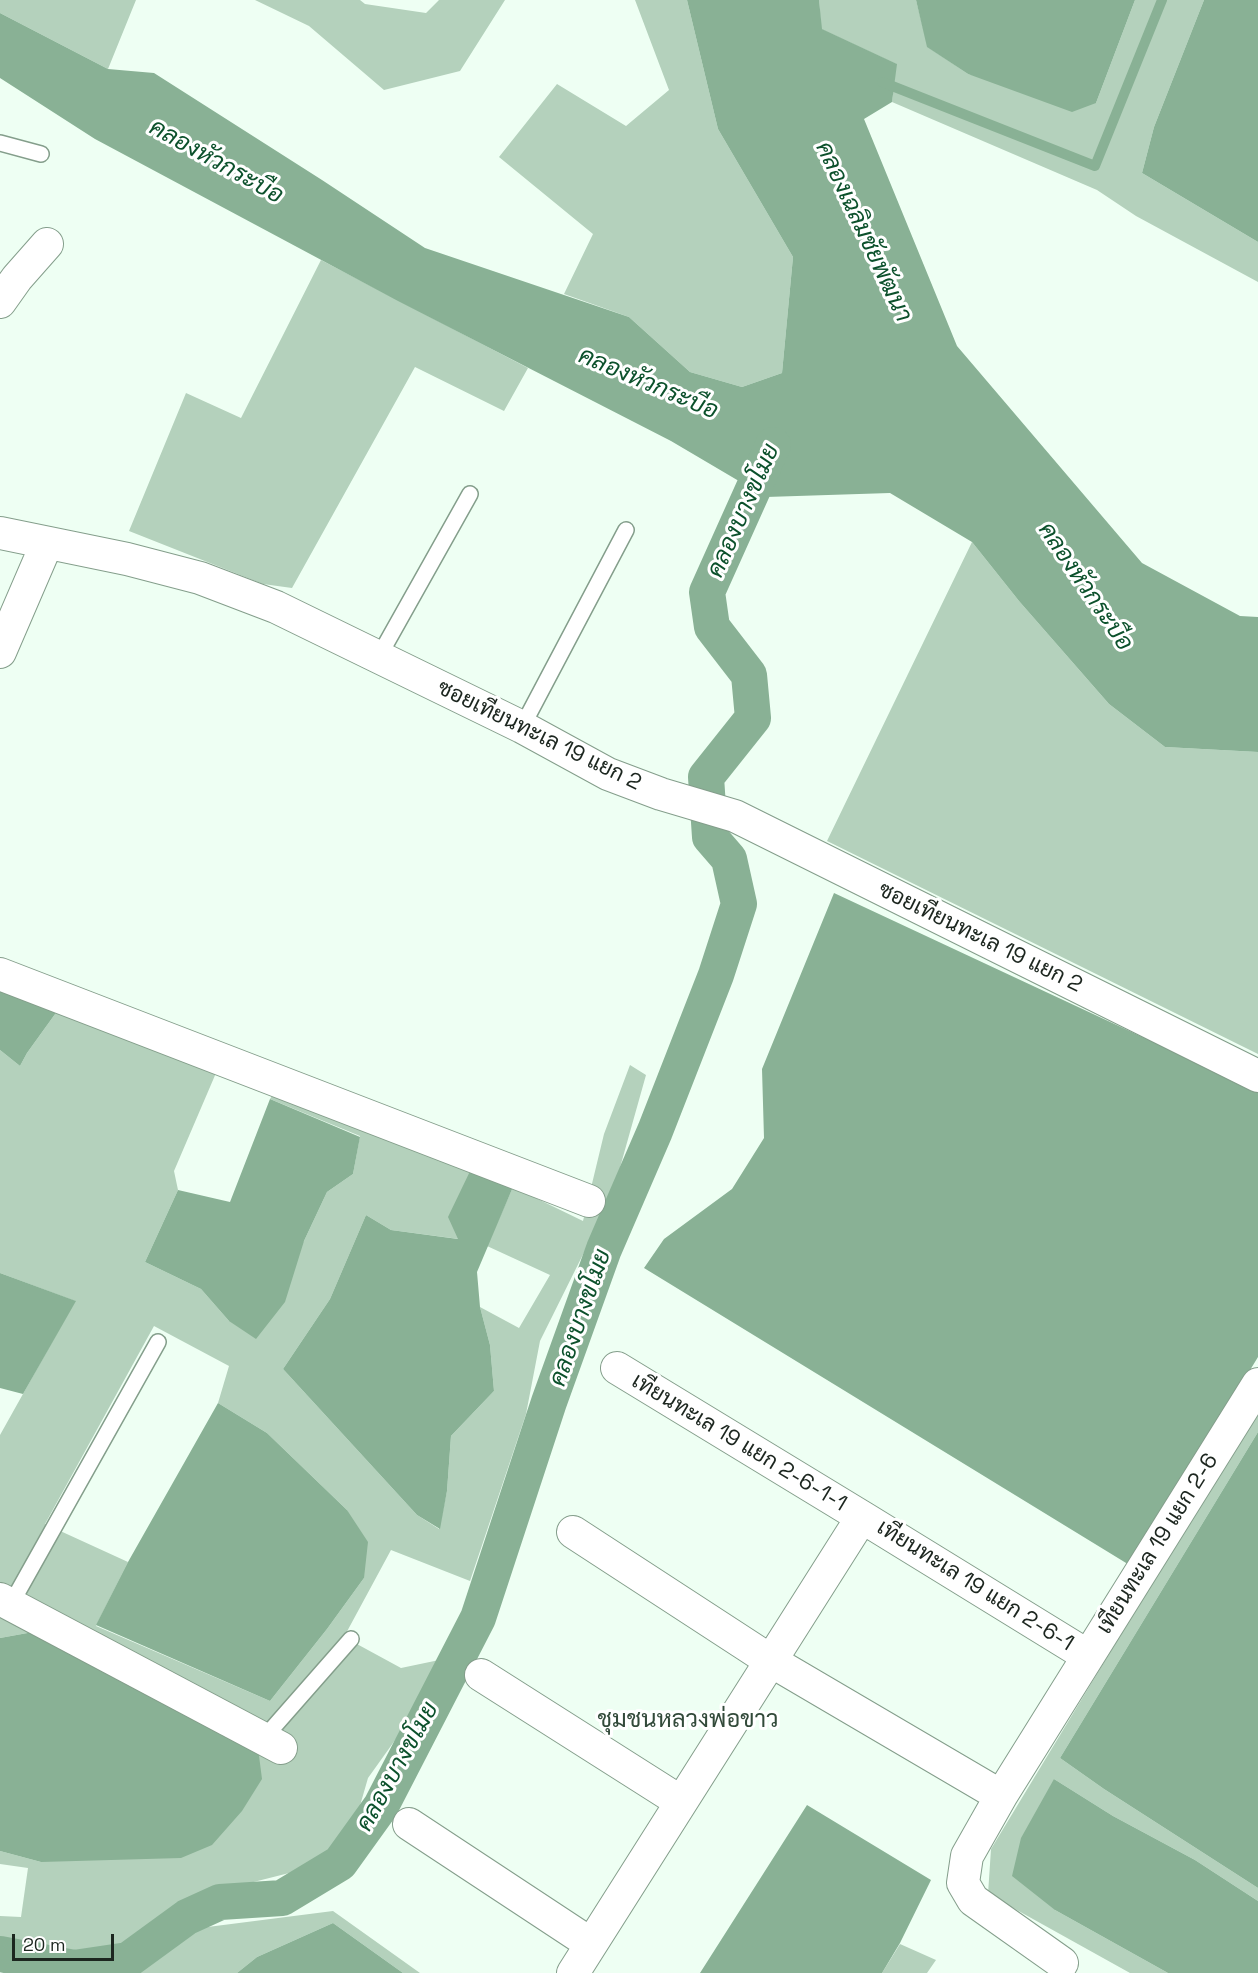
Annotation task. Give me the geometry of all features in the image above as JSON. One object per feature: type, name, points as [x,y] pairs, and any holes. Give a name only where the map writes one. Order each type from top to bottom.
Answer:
[{"type":"street","points":[[0,302],[17,278],[47,244]]},
{"type":"street","name":"ซอยเทียนทะเล 19 แยก 2","points":[[0,533],[127,559],[200,578],[276,607],[522,727],[608,774],[661,794],[735,816],[1258,1076]]},
{"type":"street","points":[[0,652],[47,543]]},
{"type":"street","points":[[0,974],[589,1201]]},
{"type":"street","name":"เทียนทะเล 19 แยก 2-6-1-1","points":[[617,1368],[862,1517]]},
{"type":"street","name":"เทียนทะเล 19 แยก 2-6","points":[[1062,1963],[973,1900],[963,1884],[967,1856],[1001,1796],[1258,1384]]},
{"type":"street","name":"เทียนทะเล 19 แยก 2-6-1","points":[[573,1973],[862,1517],[1088,1656]]},
{"type":"street","points":[[573,1532],[771,1661],[1001,1796]]},
{"type":"street","points":[[6,1602],[272,1743]]},
{"type":"street","points":[[481,1675],[681,1802]]},
{"type":"street","points":[[409,1824],[591,1944]]},
{"type":"lane","points":[[0,143],[41,154]]},
{"type":"lane","points":[[378,658],[470,494]]},
{"type":"lane","points":[[522,727],[626,530]]},
{"type":"lane","points":[[6,1602],[158,1342]]},
{"type":"lane","points":[[272,1743],[351,1639]]},
{"type":"shaded area","points":[[0,0],[136,0],[108,69],[0,13]]},
{"type":"shaded area","points":[[255,0],[360,0],[365,4],[426,13],[439,0],[505,0],[460,71],[384,90],[309,26]]},
{"type":"shaded area","points":[[635,0],[687,0],[718,129],[793,257],[782,373],[742,387],[690,372],[629,317],[564,294],[593,234],[499,157],[557,84],[626,126],[669,90]]},
{"type":"shaded area","points":[[819,0],[916,0],[928,47],[968,74],[1096,103],[1135,0],[1204,0],[1154,127],[1142,173],[1258,242],[1258,282],[1136,216],[1097,190],[892,102],[896,64],[821,29]]},
{"type":"shaded area","points":[[321,260],[528,368],[504,411],[415,367],[292,588],[263,584],[129,531],[186,393],[241,418]]},
{"type":"shaded area","points":[[972,542],[1019,601],[1109,704],[1165,747],[1258,752],[1258,1054],[827,841]]},
{"type":"shaded area","points":[[58,1010],[219,1066],[174,1171],[178,1190],[145,1262],[201,1289],[229,1321],[304,1241],[327,1192],[353,1174],[360,1136],[270,1099],[277,1088],[473,1165],[459,1239],[391,1230],[366,1215],[330,1299],[283,1369],[417,1515],[439,1529],[447,1491],[451,1436],[494,1391],[490,1345],[480,1307],[519,1328],[550,1275],[487,1246],[513,1187],[583,1221],[604,1134],[630,1065],[646,1075],[612,1196],[540,1341],[526,1414],[470,1581],[391,1550],[344,1637],[401,1668],[444,1659],[428,1694],[368,1778],[357,1816],[332,1854],[301,1870],[214,1892],[157,1925],[120,1952],[45,1953],[0,1943],[0,1916],[21,1917],[28,1868],[0,1864],[0,1851],[41,1862],[33,1632],[0,1638],[0,1435],[75,1301],[0,1273],[0,1050],[20,1066]],"holes":[[[154,1326],[229,1366],[218,1403],[267,1433],[347,1510],[364,1578],[270,1701],[96,1626],[128,1562],[45,1524]]]},
{"type":"shaded area","points":[[1258,1408],[1258,1432],[1060,1758],[1258,1888],[1258,1901],[1195,1860],[1113,1816],[1054,1779],[1055,1910],[1168,1973],[1130,1973],[988,1894],[991,1849]]},
{"type":"shaded area","points":[[333,1911],[420,1973],[403,1973],[333,1923],[257,1957],[237,1973],[136,1973],[192,1929]]},
{"type":"shaded area","points":[[900,1944],[936,1960],[927,1973],[882,1973]]},
{"type":"water","points":[[687,0],[819,0],[822,29],[897,64],[892,102],[864,119],[957,346],[1142,563],[1240,616],[1258,617],[1258,752],[1165,747],[1109,704],[1019,601],[972,542],[890,493],[766,497],[671,441],[398,301],[95,139],[0,78],[0,13],[108,69],[154,73],[425,248],[629,317],[690,372],[742,387],[782,373],[793,257],[718,129]]},
{"type":"water","points":[[916,0],[1135,0],[1096,103],[1072,112],[968,74],[927,47]]},
{"type":"water","points":[[1204,0],[1258,0],[1258,242],[1142,173],[1154,127]]},
{"type":"water","points":[[834,893],[1258,1091],[1258,1357],[1131,1566],[644,1268],[664,1239],[732,1189],[764,1138],[762,1069]]},
{"type":"water","points":[[0,989],[58,1010],[20,1066],[0,1050]]},
{"type":"water","points":[[270,1099],[360,1137],[353,1174],[327,1192],[304,1241],[285,1302],[256,1339],[229,1321],[201,1289],[145,1262],[178,1190],[230,1202]]},
{"type":"water","points":[[473,1165],[513,1187],[477,1272],[480,1307],[490,1345],[494,1391],[451,1436],[447,1491],[440,1529],[417,1515],[283,1369],[330,1299],[366,1215],[391,1230],[458,1239],[448,1217]]},
{"type":"water","points":[[0,1273],[76,1301],[23,1394],[0,1388]]},
{"type":"water","points":[[218,1403],[267,1433],[347,1510],[368,1542],[364,1578],[270,1701],[96,1625],[128,1562]]},
{"type":"water","points":[[1258,1432],[1258,1888],[1060,1758]]},
{"type":"water","points":[[33,1632],[258,1748],[262,1779],[242,1811],[212,1845],[181,1858],[41,1862],[0,1851],[0,1638]]},
{"type":"water","points":[[1054,1779],[1113,1816],[1195,1860],[1258,1901],[1258,1973],[1168,1973],[1055,1910],[1012,1876],[1021,1838]]},
{"type":"water","points":[[807,1805],[931,1880],[900,1943],[882,1973],[700,1973]]},
{"type":"water","points":[[333,1923],[403,1973],[237,1973],[257,1957]]},
{"type":"waterway","points":[[882,82],[1095,166],[1162,0]]},
{"type":"waterway","name":"คลองบางขโมย","points":[[0,1954],[74,1968],[128,1960],[187,1917],[220,1902],[282,1898],[340,1863],[381,1806],[478,1618],[549,1402],[604,1249],[655,1131],[716,975],[739,904],[729,859],[710,837],[706,777],[753,718],[749,675],[712,627],[707,592],[773,445]]},
{"type":"district","name":"ชุมชนหลวงพ่อขาว","points":[[688,1720]]},
{"type":"water label","name":"คลองหัวกระบือ","points":[[216,162]]},
{"type":"water label","name":"คลองเฉลิมชัยพัฒนา","points":[[863,232]]},
{"type":"water label","name":"คลองหัวกระบือ","points":[[648,384]]},
{"type":"water label","name":"คลองหัวกระบือ","points":[[1085,587]]}]
